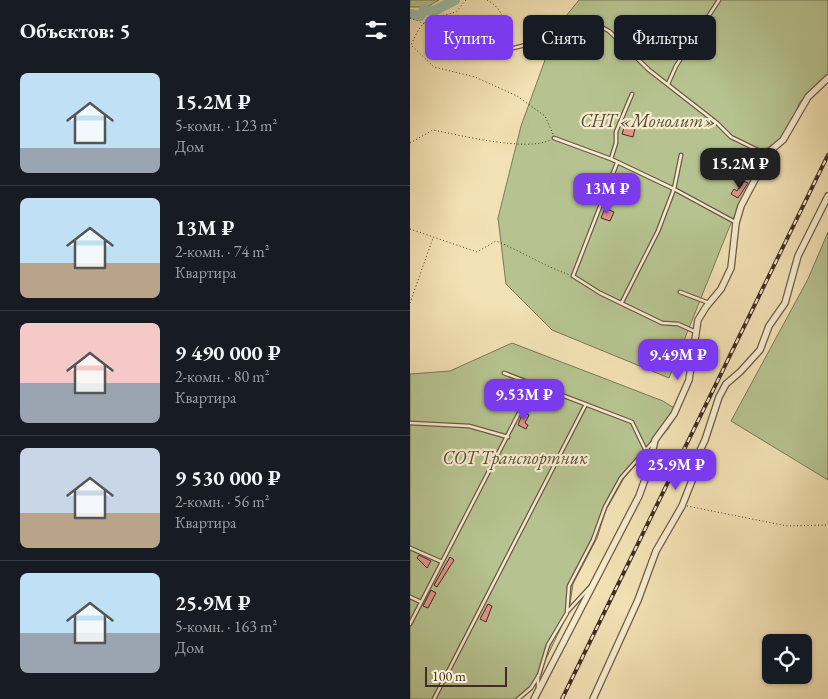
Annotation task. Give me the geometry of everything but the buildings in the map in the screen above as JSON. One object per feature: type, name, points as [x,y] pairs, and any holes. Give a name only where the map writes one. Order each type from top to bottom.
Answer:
[{"type":"street","points":[[534,699],[591,585],[639,496],[648,471],[655,440],[674,414],[690,380],[698,320],[709,303],[721,290],[731,268],[736,223],[741,206],[768,155],[783,140],[808,97],[828,78]]},
{"type":"street","points":[[593,699],[638,600],[656,550],[682,506],[693,478],[695,461],[705,440],[719,397],[726,384],[760,350],[769,326],[785,302],[798,256],[828,196]]},
{"type":"lane","points":[[668,84],[676,66],[719,0]]},
{"type":"lane","points":[[513,48],[601,27],[621,40],[637,58],[717,123],[731,137],[768,155]]},
{"type":"lane","points":[[610,159],[616,143],[616,132],[632,94]]},
{"type":"lane","points":[[554,138],[610,159],[674,188],[736,223]]},
{"type":"lane","points":[[622,302],[658,231],[674,188],[681,155]]},
{"type":"lane","points":[[616,162],[573,276],[600,293],[662,323],[678,324],[696,332]]},
{"type":"lane","points":[[680,292],[709,303]]},
{"type":"lane","points":[[504,373],[632,422],[645,449]]},
{"type":"lane","points":[[410,624],[534,384]]},
{"type":"lane","points":[[434,699],[586,404]]},
{"type":"lane","points":[[410,423],[469,426],[508,437]]},
{"type":"lane","points":[[567,612],[569,586],[593,540],[605,507],[621,478],[655,440]]},
{"type":"lane","points":[[410,548],[442,562]]},
{"type":"lane","points":[[538,689],[539,675],[548,645],[567,612],[591,585]]},
{"type":"lane","points":[[410,597],[421,602]]},
{"type":"lane","points":[[518,699],[531,688],[539,675]]},
{"type":"path","points":[[440,15],[456,12],[466,0]]},
{"type":"path","points":[[487,0],[492,2],[502,15]]},
{"type":"path","points":[[410,18],[425,24],[418,30],[411,45],[416,47],[434,67],[475,77],[517,96],[546,116],[554,138],[543,144],[534,145],[478,139],[433,130],[410,143]]},
{"type":"path","points":[[410,229],[477,252],[496,241],[522,252],[549,267],[573,276]]},
{"type":"path","points":[[410,303],[434,237]]},
{"type":"path","points":[[682,506],[787,526],[828,525]]},
{"type":"green space","points":[[410,0],[439,0],[427,7],[410,7]]},
{"type":"green space","name":"СНТ «Монолит»","points":[[579,0],[828,0],[828,74],[799,103],[789,133],[765,150],[729,228],[669,378],[552,330],[506,284],[498,218],[521,126],[545,60],[604,60],[604,15],[567,15]]},
{"type":"green space","points":[[828,232],[828,480],[731,421],[808,279]]},
{"type":"green space","name":"СОТ Транспортник","points":[[512,343],[663,401],[679,411],[668,429],[624,478],[606,510],[597,538],[573,584],[569,611],[531,690],[521,699],[410,699],[410,374],[450,371]]},
{"type":"waterway","points":[[410,14],[420,16],[424,10],[434,11],[455,0]]},
{"type":"railway","points":[[562,699],[828,155]]}]
